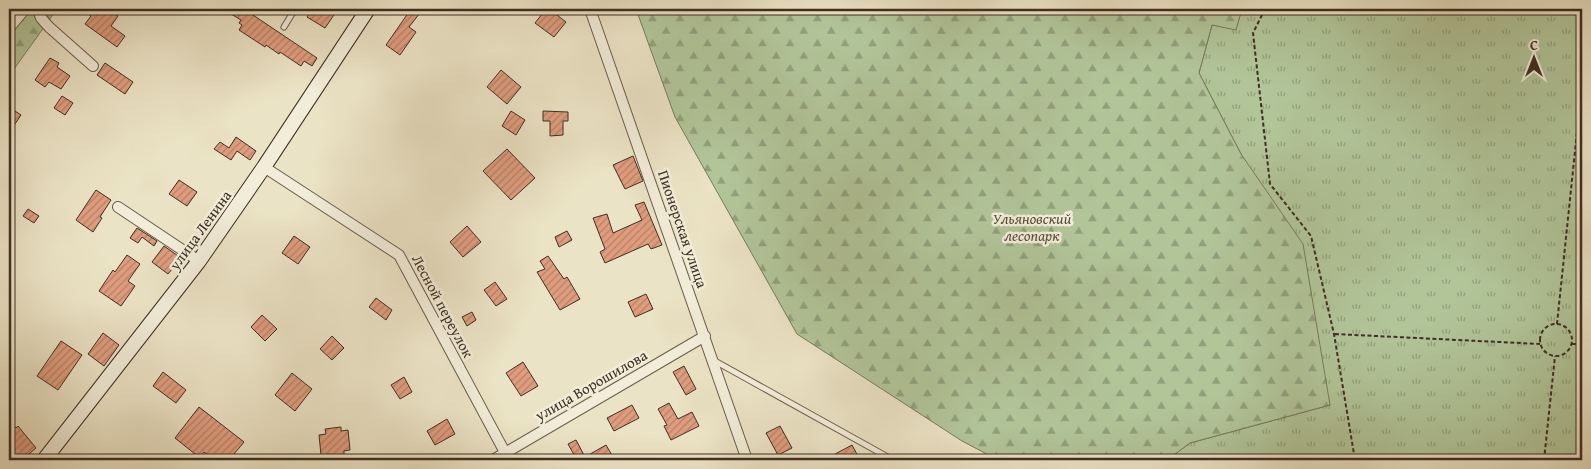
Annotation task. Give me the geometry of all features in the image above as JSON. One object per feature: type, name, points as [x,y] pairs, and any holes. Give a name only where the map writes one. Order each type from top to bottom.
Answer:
[{"type":"street","points":[[9,28],[25,9]]},
{"type":"street","points":[[38,9],[41,18],[49,27],[94,66]]},
{"type":"street","name":"улица Ленина","points":[[44,460],[199,261],[264,167],[368,9]]},
{"type":"street","name":"Пионерская улица","points":[[590,9],[747,460]]},
{"type":"street","name":"Лесной переулок","points":[[264,167],[399,256],[507,456]]},
{"type":"street","points":[[118,207],[199,261]]},
{"type":"street","name":"улица Ворошилова","points":[[493,460],[507,456],[705,336]]},
{"type":"lane","points":[[284,27],[295,9]]},
{"type":"lane","points":[[713,360],[893,460]]},
{"type":"path","points":[[1265,9],[1253,33],[1270,184],[1311,236],[1334,334],[1355,460]]},
{"type":"path","points":[[1557,324],[1582,84]]},
{"type":"path","points":[[1557,324],[1567,328],[1572,338],[1572,344],[1566,353],[1555,356],[1546,352],[1540,344],[1541,334],[1544,329],[1547,326],[1557,324]]},
{"type":"path","points":[[1334,334],[1540,344]]},
{"type":"path","points":[[1572,344],[1582,344]]},
{"type":"path","points":[[1544,460],[1555,356]]},
{"type":"green space","points":[[9,9],[57,9],[9,76]]},
{"type":"green space","name":"Ульяновский лесопарк","points":[[636,9],[1242,9],[1236,30],[1212,25],[1199,73],[1241,154],[1303,244],[1330,405],[1190,443],[1167,460],[998,460],[962,441],[797,334],[675,117]]},
{"type":"green space","points":[[1242,9],[1582,9],[1582,460],[1167,460],[1190,443],[1330,405],[1241,154],[1199,73],[1212,25],[1236,29]]},
{"type":"building","points":[[82,9],[118,9],[114,14],[118,16],[111,26],[125,36],[117,47],[85,24],[91,16]]},
{"type":"building","points":[[223,9],[244,9],[317,58],[312,66],[304,61],[301,66],[280,52],[279,54],[266,45],[265,47],[239,30],[242,25],[239,23],[241,20]]},
{"type":"building","points":[[312,9],[338,9],[325,28],[307,17]]},
{"type":"building","points":[[411,9],[423,9],[409,27],[416,32],[400,55],[386,45]]},
{"type":"building","points":[[546,9],[549,9],[566,22],[554,37],[535,23]]},
{"type":"building","points":[[50,58],[59,63],[57,67],[70,76],[61,89],[49,82],[45,87],[35,80]]},
{"type":"building","points":[[105,63],[133,82],[125,94],[97,75]]},
{"type":"building","points":[[501,70],[521,87],[507,104],[487,87]]},
{"type":"building","points":[[62,96],[73,103],[65,115],[54,108]]},
{"type":"building","points":[[9,107],[21,115],[9,133]]},
{"type":"building","points":[[511,111],[525,120],[516,135],[502,126]]},
{"type":"building","points":[[543,111],[568,112],[568,121],[563,121],[563,135],[550,136],[550,121],[543,121]]},
{"type":"building","points":[[236,137],[256,151],[250,160],[237,151],[231,160],[214,149],[220,142],[229,148]]},
{"type":"building","points":[[507,149],[535,178],[511,200],[483,171]]},
{"type":"building","points":[[633,156],[643,181],[625,189],[613,165]]},
{"type":"building","points":[[179,180],[197,192],[187,206],[169,194]]},
{"type":"building","points":[[96,190],[111,200],[93,232],[76,220]]},
{"type":"building","points":[[644,202],[662,245],[651,249],[648,244],[605,263],[600,252],[605,249],[593,218],[607,214],[613,233],[642,220],[635,205]]},
{"type":"building","points":[[28,209],[39,216],[34,223],[23,216]]},
{"type":"building","points":[[467,226],[481,242],[463,257],[450,242]]},
{"type":"building","points":[[137,228],[157,241],[154,246],[142,237],[138,243],[130,238]]},
{"type":"building","points":[[567,231],[572,240],[559,247],[555,237]]},
{"type":"building","points":[[294,236],[310,247],[298,264],[282,253]]},
{"type":"building","points":[[164,246],[181,258],[168,274],[152,262]]},
{"type":"building","points":[[127,255],[140,264],[128,281],[135,286],[121,306],[99,291],[113,270],[115,272]]},
{"type":"building","points":[[548,256],[564,279],[567,277],[580,299],[560,310],[537,272],[545,269],[540,261]]},
{"type":"building","points":[[495,282],[507,299],[496,306],[484,290]]},
{"type":"building","points":[[646,294],[653,309],[635,317],[628,302]]},
{"type":"building","points":[[376,298],[392,310],[386,320],[369,307]]},
{"type":"building","points":[[472,312],[476,320],[467,326],[462,317]]},
{"type":"building","points":[[262,315],[277,329],[265,341],[251,327]]},
{"type":"building","points":[[103,333],[119,345],[104,366],[88,354]]},
{"type":"building","points":[[332,336],[344,348],[332,360],[320,349]]},
{"type":"building","points":[[61,341],[82,355],[58,390],[37,376]]},
{"type":"building","points":[[523,362],[538,386],[521,396],[506,373]]},
{"type":"building","points":[[684,366],[696,389],[686,395],[673,372]]},
{"type":"building","points":[[163,372],[186,390],[176,403],[153,386]]},
{"type":"building","points":[[292,373],[312,389],[295,411],[275,395]]},
{"type":"building","points":[[404,377],[412,392],[400,399],[391,385]]},
{"type":"building","points":[[669,403],[678,419],[692,412],[699,426],[671,440],[664,426],[667,425],[658,409]]},
{"type":"building","points":[[632,405],[639,418],[614,431],[607,418]]},
{"type":"building","points":[[199,407],[244,442],[229,460],[214,460],[204,452],[200,458],[175,438]]},
{"type":"building","points":[[447,419],[455,434],[435,445],[427,431]]},
{"type":"building","points":[[9,420],[16,428],[18,426],[36,448],[22,460],[9,460]]},
{"type":"building","points":[[780,426],[792,448],[778,455],[766,433]]},
{"type":"building","points":[[341,427],[341,431],[348,430],[350,450],[344,451],[344,455],[321,455],[319,435],[326,434],[325,429]]},
{"type":"building","points":[[576,440],[585,457],[606,445],[613,457],[607,460],[577,460],[568,444]]},
{"type":"building","points":[[852,445],[860,460],[824,460]]}]
